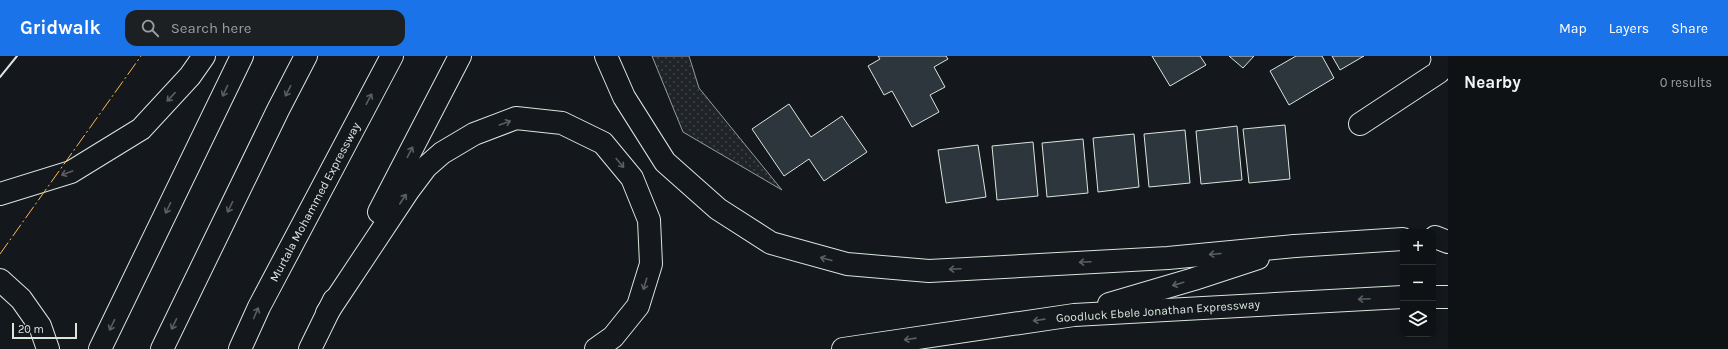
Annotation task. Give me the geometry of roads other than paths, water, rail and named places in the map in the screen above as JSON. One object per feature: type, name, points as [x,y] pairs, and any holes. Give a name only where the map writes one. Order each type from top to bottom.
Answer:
[{"type":"main road","points":[[0,194],[71,172],[141,129],[190,76],[204,56]]},
{"type":"main road","points":[[100,349],[242,56]]},
{"type":"main road","points":[[162,349],[278,110],[306,56]]},
{"type":"main road","name":"Murtala Mohammed Expressway","points":[[240,349],[259,307],[392,56]]},
{"type":"main road","points":[[310,349],[327,313],[460,56]]},
{"type":"main road","points":[[606,56],[624,97],[665,162],[718,209],[771,243],[847,264],[929,271],[1168,258],[1295,246],[1400,239]]},
{"type":"main road","points":[[1360,124],[1439,72],[1443,60],[1442,56]]},
{"type":"main road","points":[[327,313],[408,191],[426,167],[442,153],[474,134],[516,118],[562,123],[603,143],[632,178],[649,220],[651,264],[638,306],[613,337],[596,349]]},
{"type":"main road","points":[[1074,315],[1194,279],[1295,246]]},
{"type":"main road","points":[[0,280],[21,299],[40,326],[48,349]]},
{"type":"main road","name":"Goodluck Ebele Jonathan Expressway","points":[[842,349],[1074,315],[1400,297]]},
{"type":"main road","points":[[1436,297],[1448,297]]}]
